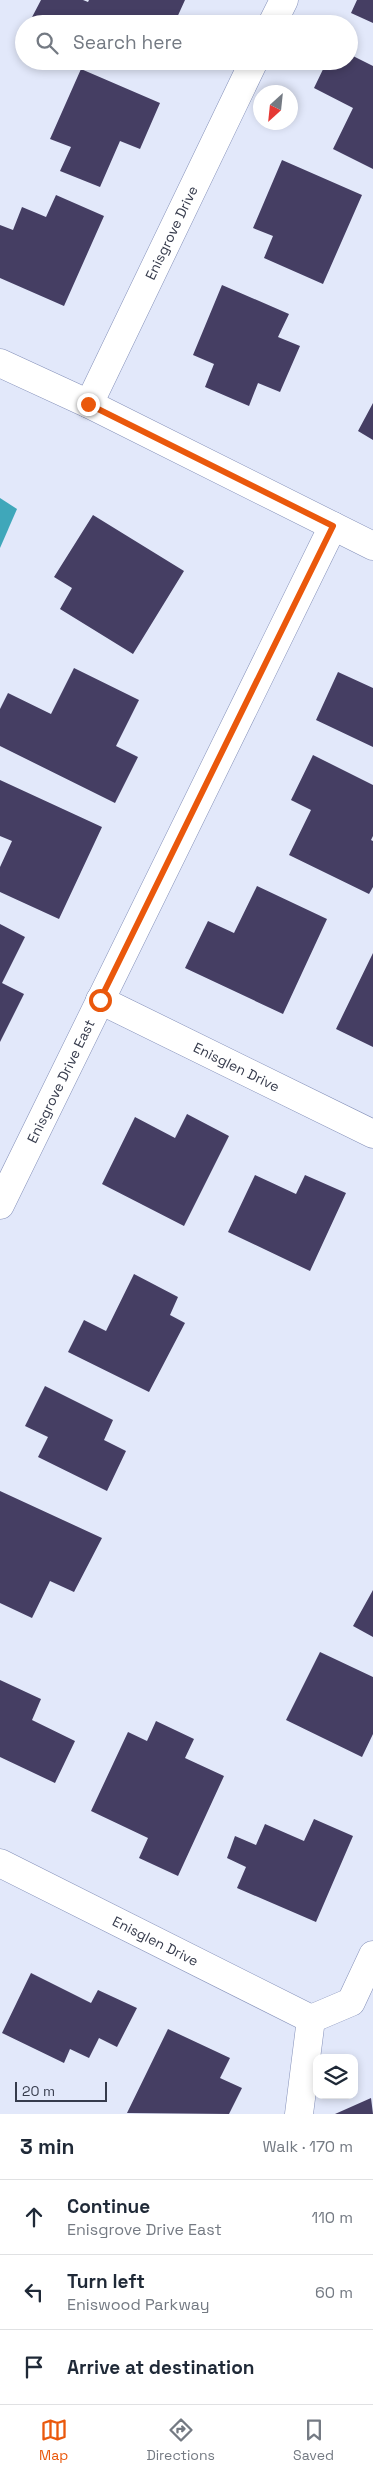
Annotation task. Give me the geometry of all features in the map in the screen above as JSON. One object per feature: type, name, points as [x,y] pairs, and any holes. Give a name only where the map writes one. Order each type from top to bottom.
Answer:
[{"type":"street","points":[[276,15],[284,0]]},
{"type":"street","name":"Enisgrove Drive","points":[[88,404],[250,70]]},
{"type":"street","points":[[0,363],[88,404],[373,546]]},
{"type":"street","name":"Enisgrove Drive East","points":[[0,1205],[333,526]]},
{"type":"street","name":"Enisglen Drive","points":[[100,1000],[373,1134]]},
{"type":"street","name":"Enisglen Drive","points":[[0,1862],[311,2019]]},
{"type":"street","points":[[299,2114],[311,2019],[351,2002],[373,1955]]},
{"type":"water","points":[[0,498],[17,509],[0,548]]},
{"type":"building","points":[[41,0],[83,0],[88,2],[89,0],[185,0],[178,15],[33,15]]},
{"type":"building","points":[[357,0],[373,0],[373,23],[351,13]]},
{"type":"building","points":[[358,58],[373,66],[373,169],[333,149],[353,108],[314,88],[323,70],[358,70]]},
{"type":"building","points":[[81,70],[160,103],[140,149],[120,141],[100,187],[60,171],[71,147],[50,139]]},
{"type":"building","points":[[282,160],[362,195],[323,284],[264,258],[273,236],[253,228]]},
{"type":"building","points":[[56,195],[104,216],[64,306],[0,278],[0,225],[13,230],[22,207],[46,217]]},
{"type":"building","points":[[222,285],[289,314],[278,337],[300,346],[280,392],[258,383],[249,406],[205,387],[214,364],[193,355]]},
{"type":"building","points":[[373,403],[373,440],[358,431]]},
{"type":"building","points":[[93,515],[184,571],[133,654],[60,609],[72,588],[54,577]]},
{"type":"building","points":[[74,668],[139,700],[116,746],[138,757],[115,803],[0,746],[0,709],[8,693],[51,714]]},
{"type":"building","points":[[338,672],[373,688],[373,747],[316,720]]},
{"type":"building","points":[[313,755],[373,785],[373,836],[371,840],[373,841],[373,887],[369,894],[289,855],[311,810],[291,800]]},
{"type":"building","points":[[0,780],[102,827],[59,919],[0,892],[0,867],[12,841],[0,836]]},
{"type":"building","points":[[257,886],[327,919],[283,1014],[185,968],[208,921],[234,933]]},
{"type":"building","points":[[0,924],[25,937],[2,983],[24,994],[0,1042]]},
{"type":"building","points":[[373,953],[373,1047],[336,1029]]},
{"type":"building","points":[[187,1114],[229,1136],[184,1226],[102,1184],[135,1117],[175,1138]]},
{"type":"building","points":[[255,1175],[296,1194],[305,1175],[346,1193],[310,1271],[228,1232]]},
{"type":"building","points":[[134,1274],[178,1297],[170,1315],[185,1323],[149,1392],[68,1352],[84,1320],[106,1331]]},
{"type":"building","points":[[45,1386],[113,1420],[104,1440],[126,1451],[107,1491],[38,1457],[48,1437],[25,1426]]},
{"type":"building","points":[[0,1491],[102,1538],[74,1592],[50,1581],[32,1618],[0,1603]]},
{"type":"building","points":[[373,1590],[373,1637],[353,1626]]},
{"type":"building","points":[[320,1652],[373,1677],[373,1734],[362,1757],[286,1720]]},
{"type":"building","points":[[0,1680],[41,1699],[32,1720],[75,1741],[55,1783],[0,1757]]},
{"type":"building","points":[[156,1721],[194,1739],[185,1758],[224,1776],[178,1876],[139,1858],[148,1838],[91,1811],[128,1732],[147,1741]]},
{"type":"building","points":[[314,1819],[353,1836],[316,1922],[237,1888],[246,1867],[227,1858],[235,1836],[256,1845],[265,1824],[304,1841]]},
{"type":"building","points":[[31,1973],[91,2003],[98,1990],[137,2008],[117,2047],[99,2038],[89,2058],[70,2049],[64,2063],[2,2033]]},
{"type":"building","points":[[168,2029],[230,2058],[220,2078],[242,2088],[229,2114],[127,2113]]},
{"type":"building","points":[[371,2098],[373,2114],[335,2114]]},
{"type":"route","points":[[88,404],[333,526],[100,1000]]}]
